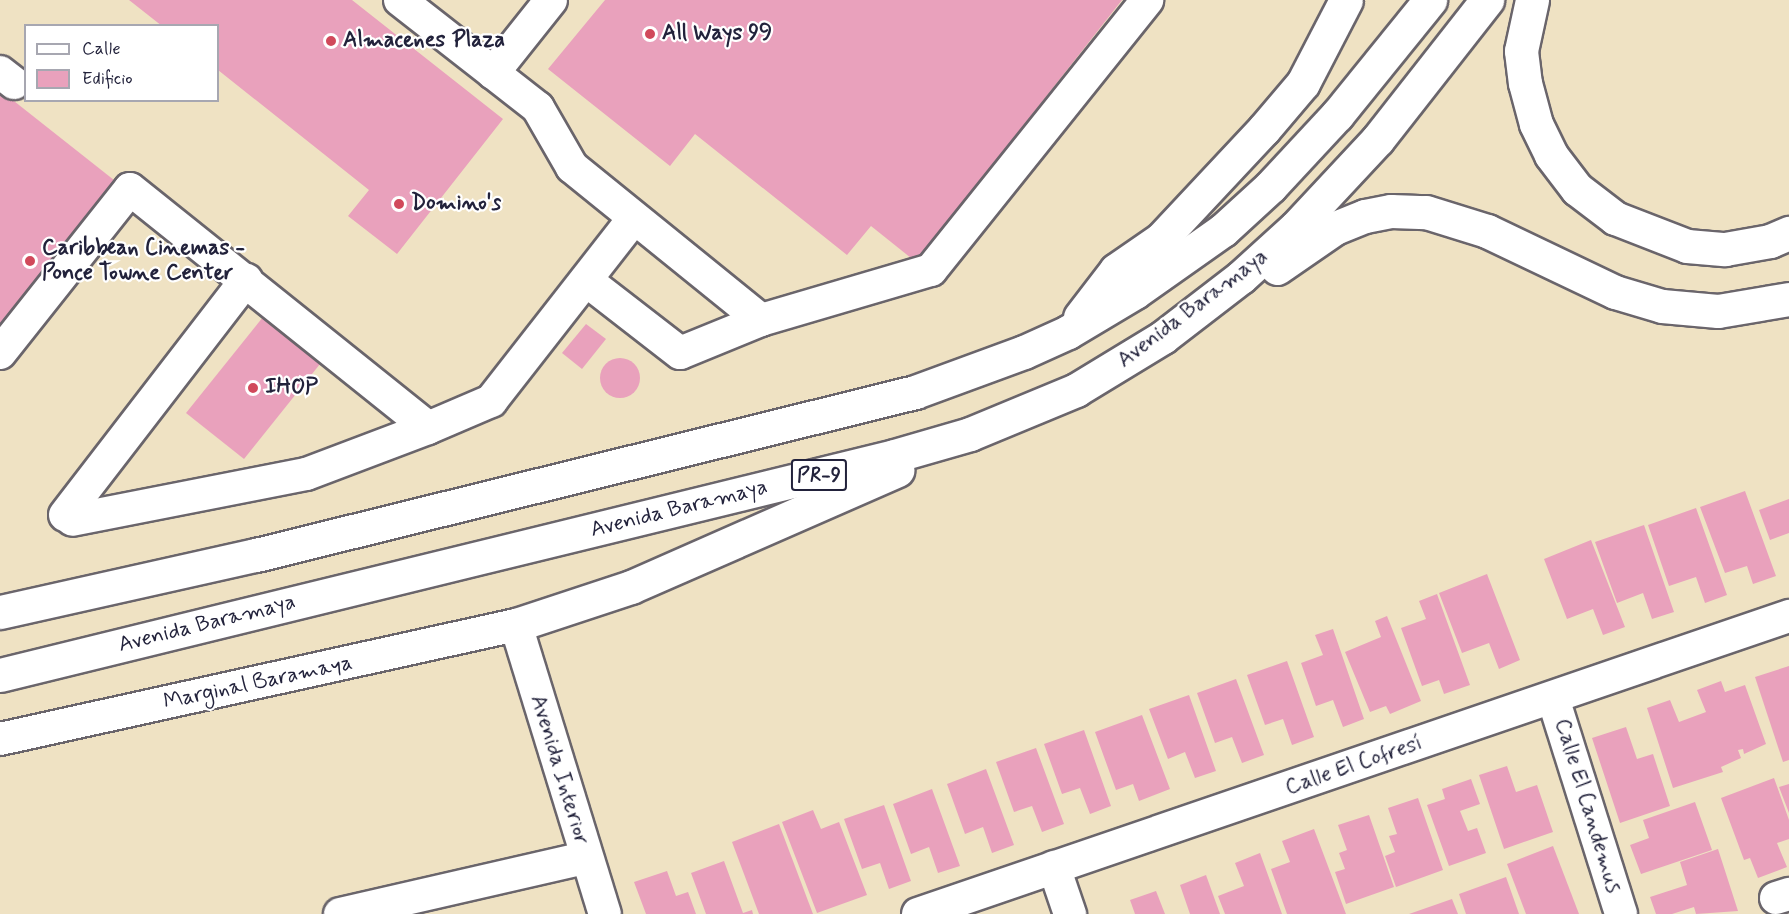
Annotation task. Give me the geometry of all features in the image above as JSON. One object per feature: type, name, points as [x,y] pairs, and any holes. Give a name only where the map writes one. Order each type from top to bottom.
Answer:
[{"type":"highway","points":[[1068,332],[1116,270],[1161,239],[1270,122],[1303,83],[1346,0]]},
{"type":"highway","name":"Avenida Baramaya","points":[[0,612],[256,555],[915,392],[981,369],[1068,332],[1180,262],[1271,186],[1337,115],[1430,0]]},
{"type":"highway","name":"Avenida Baramaya","points":[[0,675],[894,456],[970,434],[1076,390],[1163,337],[1241,277],[1296,227],[1378,139],[1487,0]]},
{"type":"highway","points":[[1532,0],[1521,51],[1525,83],[1536,124],[1551,155],[1577,189],[1615,218],[1687,246],[1725,249],[1770,241],[1789,233]]},
{"type":"highway","points":[[1163,337],[1210,315],[1335,228],[1391,211],[1426,212],[1488,231],[1615,292],[1662,306],[1718,310],[1789,299]]},
{"type":"highway","points":[[516,625],[631,587],[864,486],[970,434]]},
{"type":"street","points":[[400,0],[538,108],[572,167],[633,219],[761,320]]},
{"type":"street","points":[[493,73],[551,0]]},
{"type":"street","points":[[586,280],[680,353],[761,320],[931,270],[1147,0]]},
{"type":"street","points":[[0,353],[130,189],[428,428]]},
{"type":"street","points":[[246,280],[69,517],[306,474],[428,428],[491,401],[633,219]]},
{"type":"street","name":"Calle El Cofresí","points":[[918,914],[1789,616]]},
{"type":"street","name":"Marginal Baramaya","points":[[0,739],[516,625]]},
{"type":"street","name":"Avenida Interior","points":[[516,625],[585,858],[605,914]]},
{"type":"street","name":"Calle El Candemus","points":[[1553,698],[1621,914]]},
{"type":"street","points":[[340,914],[585,858]]},
{"type":"street","points":[[1054,867],[1070,914]]},
{"type":"building","points":[[129,0],[352,0],[503,119],[397,254],[348,216],[369,190],[219,71],[219,24],[159,24]]},
{"type":"building","points":[[605,0],[1122,0],[916,262],[871,226],[847,255],[695,134],[670,166],[548,69]]},
{"type":"building","name":"Caribbean Cinemas - Ponce Towne Center","points":[[0,90],[119,184],[0,338]]},
{"type":"building","name":"IHOP","points":[[263,317],[320,364],[244,459],[186,413]]},
{"type":"building","points":[[586,324],[606,339],[582,369],[562,353]]},
{"type":"building","points":[[620,358],[634,364],[640,378],[634,392],[620,398],[606,392],[600,378],[606,364]]},
{"type":"building","points":[[1745,491],[1776,576],[1753,584],[1747,566],[1725,573],[1700,507]]},
{"type":"building","points":[[1789,499],[1789,533],[1770,540],[1759,510]]},
{"type":"building","points":[[1696,508],[1727,595],[1705,603],[1696,577],[1669,586],[1648,525]]},
{"type":"building","points":[[1644,525],[1674,612],[1652,619],[1643,593],[1617,603],[1595,542]]},
{"type":"building","points":[[1591,540],[1625,627],[1603,635],[1593,609],[1567,619],[1544,559]]},
{"type":"building","points":[[1487,574],[1520,660],[1499,669],[1489,643],[1462,653],[1439,593]]},
{"type":"building","points":[[1437,594],[1470,685],[1444,694],[1439,680],[1422,686],[1401,628],[1426,619],[1419,601]]},
{"type":"building","points":[[1387,616],[1421,701],[1390,714],[1386,706],[1370,712],[1345,652],[1381,637],[1375,621]]},
{"type":"building","points":[[1333,629],[1364,719],[1343,727],[1333,700],[1316,706],[1301,663],[1323,655],[1315,635]]},
{"type":"building","points":[[1287,661],[1314,737],[1292,745],[1283,719],[1265,725],[1247,675]]},
{"type":"building","points":[[1789,666],[1789,760],[1783,762],[1755,677]]},
{"type":"building","points":[[1236,679],[1264,755],[1242,763],[1232,737],[1215,743],[1197,693]]},
{"type":"building","points":[[1721,681],[1725,692],[1745,685],[1766,744],[1744,754],[1743,749],[1738,750],[1741,758],[1721,767],[1723,772],[1673,788],[1647,708],[1670,700],[1679,722],[1706,712],[1697,690]]},
{"type":"building","points":[[1189,695],[1216,771],[1195,778],[1185,752],[1168,759],[1149,709]]},
{"type":"building","points":[[1142,715],[1170,789],[1139,801],[1133,784],[1116,790],[1095,732]]},
{"type":"building","points":[[1626,727],[1637,759],[1653,754],[1670,806],[1620,823],[1592,738]]},
{"type":"building","points":[[1084,730],[1111,806],[1090,814],[1080,788],[1062,794],[1044,744]]},
{"type":"building","points":[[1036,748],[1064,824],[1042,832],[1032,806],[1014,812],[996,762]]},
{"type":"building","points":[[1507,766],[1516,792],[1537,785],[1553,832],[1504,849],[1479,775]]},
{"type":"building","points":[[986,769],[1014,845],[992,853],[983,827],[965,834],[947,784]]},
{"type":"building","points":[[1774,778],[1789,820],[1789,839],[1777,843],[1787,867],[1758,878],[1750,858],[1744,860],[1721,798]]},
{"type":"building","points":[[1471,779],[1480,804],[1460,811],[1468,831],[1477,828],[1486,853],[1449,866],[1427,805],[1445,799],[1442,789]]},
{"type":"building","points":[[1789,784],[1789,813],[1779,787]]},
{"type":"building","points":[[932,789],[960,866],[938,873],[929,847],[911,854],[893,804]]},
{"type":"building","points":[[1418,798],[1443,870],[1396,887],[1385,856],[1395,852],[1389,836],[1397,834],[1388,808]]},
{"type":"building","points":[[1695,802],[1712,850],[1641,874],[1630,845],[1649,838],[1643,820]]},
{"type":"building","points":[[884,805],[911,881],[889,889],[880,863],[862,869],[844,819]]},
{"type":"building","points":[[813,810],[821,829],[839,822],[867,895],[817,913],[782,822]]},
{"type":"building","points":[[1369,815],[1394,887],[1346,904],[1335,872],[1345,869],[1339,853],[1347,850],[1338,825]]},
{"type":"building","points":[[779,824],[813,914],[759,914],[732,842]]},
{"type":"building","points":[[1314,829],[1346,914],[1287,914],[1271,869],[1290,862],[1282,841]]},
{"type":"building","points":[[1553,846],[1579,914],[1526,914],[1507,864]]},
{"type":"building","points":[[1718,849],[1738,911],[1696,914],[1694,907],[1672,914],[1656,914],[1650,897],[1687,885],[1680,862]]},
{"type":"building","points":[[1260,853],[1282,914],[1225,914],[1218,896],[1244,886],[1235,863]]},
{"type":"building","points":[[724,861],[743,913],[752,910],[753,914],[706,914],[691,873]]},
{"type":"building","points":[[667,871],[676,896],[688,892],[696,914],[646,914],[634,882]]},
{"type":"building","points":[[1206,875],[1220,914],[1190,914],[1180,885]]},
{"type":"building","points":[[1506,877],[1519,914],[1466,914],[1459,894]]},
{"type":"building","points":[[1156,891],[1165,914],[1135,914],[1130,900]]},
{"type":"building","points":[[1452,899],[1458,914],[1409,914]]},
{"type":"place","name":"All Ways 99","points":[[650,34]]},
{"type":"place","name":"Almacenes Plaza","points":[[331,41]]},
{"type":"place","name":"Domino's","points":[[399,204]]},
{"type":"place","name":"Caribbean Cinemas - Ponce Towne Center","points":[[30,261]]},
{"type":"place","name":"IHOP","points":[[253,388]]}]
